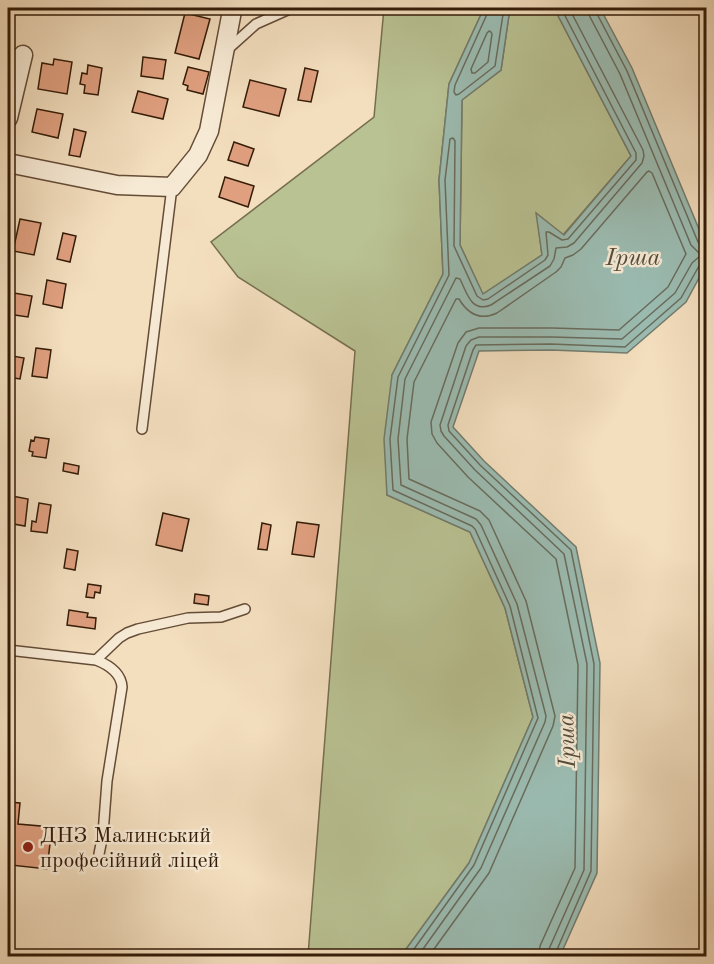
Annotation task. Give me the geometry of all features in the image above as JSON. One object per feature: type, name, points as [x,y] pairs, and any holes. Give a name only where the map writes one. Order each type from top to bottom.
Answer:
[{"type":"street","points":[[8,163],[117,185],[172,187],[188,169],[208,131],[232,11]]},
{"type":"street","points":[[8,118],[23,55]]},
{"type":"lane","points":[[223,53],[256,24],[292,8]]},
{"type":"lane","points":[[142,429],[172,187]]},
{"type":"lane","points":[[96,660],[119,638],[138,629],[188,618],[221,616],[245,609]]},
{"type":"lane","points":[[8,650],[96,660],[105,663],[120,677],[122,687],[107,781],[99,855]]},
{"type":"green space","points":[[384,8],[484,8],[449,84],[439,180],[443,274],[392,375],[387,495],[470,532],[505,608],[533,717],[469,863],[401,956],[308,956],[355,351],[238,277],[211,242],[374,117]]},
{"type":"green space","points":[[510,8],[554,8],[631,156],[563,235],[537,214],[542,255],[483,295],[460,245],[462,100],[501,70]]},
{"type":"water","name":"Ірша","points":[[484,8],[510,8],[501,70],[462,100],[460,245],[483,294],[542,255],[536,213],[564,235],[631,156],[554,8],[600,8],[632,68],[706,246],[706,265],[686,302],[627,353],[551,350],[479,351],[453,427],[484,461],[576,547],[600,663],[597,873],[560,956],[401,956],[469,863],[533,717],[505,608],[470,532],[387,495],[384,439],[392,375],[443,274],[439,180],[449,84]]},
{"type":"building","points":[[185,13],[210,19],[199,59],[175,53]]},
{"type":"building","points":[[143,57],[166,60],[163,79],[141,76]]},
{"type":"building","points":[[54,59],[72,62],[67,94],[38,89],[42,63],[53,65]]},
{"type":"building","points":[[88,65],[102,68],[98,95],[84,93],[85,85],[80,84],[82,73],[87,74]]},
{"type":"building","points":[[188,67],[209,72],[203,94],[187,90],[188,86],[183,84]]},
{"type":"building","points":[[305,68],[318,71],[311,102],[298,100]]},
{"type":"building","points":[[250,80],[286,89],[279,116],[243,107]]},
{"type":"building","points":[[138,91],[168,99],[163,119],[132,112]]},
{"type":"building","points":[[37,109],[63,114],[58,138],[32,132]]},
{"type":"building","points":[[74,129],[86,132],[80,157],[69,155]]},
{"type":"building","points":[[234,142],[254,149],[248,166],[228,160]]},
{"type":"building","points":[[225,177],[254,186],[248,207],[219,197]]},
{"type":"building","points":[[20,219],[41,223],[34,255],[13,251]]},
{"type":"building","points":[[63,233],[76,236],[70,262],[57,259]]},
{"type":"building","points":[[47,280],[66,284],[62,308],[43,304]]},
{"type":"building","points":[[8,292],[32,296],[28,317],[8,314]]},
{"type":"building","points":[[8,348],[13,349],[12,356],[24,358],[20,379],[8,377]]},
{"type":"building","points":[[36,348],[51,350],[47,378],[32,376]]},
{"type":"building","points":[[8,421],[13,422],[10,445],[8,445]]},
{"type":"building","points":[[35,437],[49,439],[46,458],[32,456],[33,452],[29,451],[31,440],[34,441]]},
{"type":"building","points":[[64,463],[79,466],[78,474],[63,471]]},
{"type":"building","points":[[12,496],[28,499],[25,526],[8,523]]},
{"type":"building","points":[[39,503],[51,505],[47,533],[31,531],[32,521],[36,522]]},
{"type":"building","points":[[163,513],[189,519],[182,551],[156,545]]},
{"type":"building","points":[[297,522],[319,525],[314,557],[292,554]]},
{"type":"building","points":[[262,523],[271,525],[267,550],[258,549]]},
{"type":"building","points":[[67,549],[78,551],[75,570],[64,568]]},
{"type":"building","points":[[88,584],[101,586],[100,593],[95,592],[94,598],[86,597]]},
{"type":"building","points":[[195,594],[209,596],[208,605],[194,603]]},
{"type":"building","points":[[69,610],[88,613],[87,617],[96,618],[95,629],[67,625]]},
{"type":"building","points":[[8,802],[20,803],[18,824],[52,827],[47,869],[11,865],[8,892]]},
{"type":"place","name":"ДНЗ Малинський професійний ліцей","points":[[28,847]]}]
